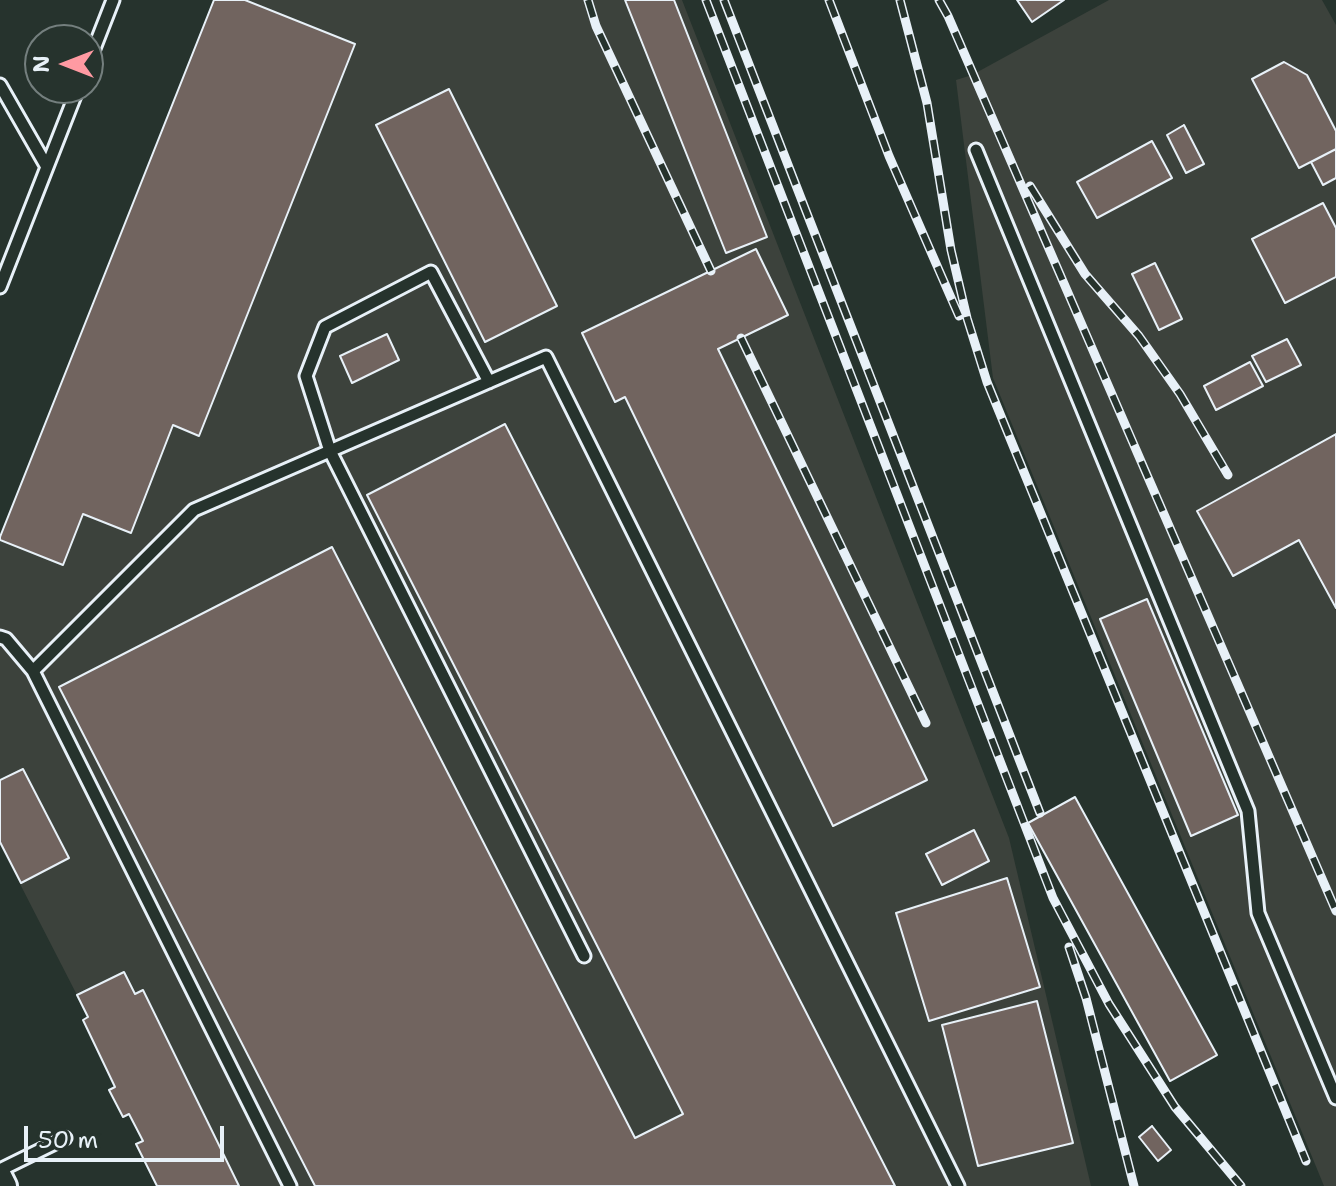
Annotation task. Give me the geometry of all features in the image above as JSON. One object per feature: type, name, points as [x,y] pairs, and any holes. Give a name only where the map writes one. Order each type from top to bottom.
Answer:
[{"type":"street","points":[[0,1176],[5,1186]]},
{"type":"lane","points":[[104,24],[113,0]]},
{"type":"lane","points":[[0,85],[47,167]]},
{"type":"lane","points":[[0,287],[72,104]]},
{"type":"lane","points":[[976,150],[1248,811],[1258,913],[1336,1098]]},
{"type":"lane","points":[[489,382],[431,272],[325,327],[306,376],[330,451],[584,956]]},
{"type":"lane","points":[[33,671],[194,510],[546,357],[958,1186]]},
{"type":"lane","points":[[0,637],[6,639],[33,671],[290,1186]]},
{"type":"lane","points":[[0,1170],[65,1138]]},
{"type":"shaded area","points":[[214,0],[682,0],[1009,838],[1091,1186],[239,1186],[144,990],[135,994],[124,972],[77,995],[0,845],[0,537]]},
{"type":"shaded area","points":[[1109,0],[1322,0],[1336,25],[1336,1186],[1324,1186],[993,378],[956,80],[972,75]]},
{"type":"building","points":[[214,0],[245,0],[355,44],[199,436],[173,425],[131,533],[83,514],[63,565],[0,540],[0,537]]},
{"type":"building","points":[[625,0],[674,0],[767,237],[726,253]]},
{"type":"building","points":[[1017,0],[1064,0],[1032,22]]},
{"type":"building","points":[[1284,62],[1307,75],[1336,131],[1336,149],[1299,168],[1252,79]]},
{"type":"building","points":[[449,89],[557,306],[485,342],[376,125]]},
{"type":"building","points":[[1184,125],[1204,164],[1186,173],[1167,135]]},
{"type":"building","points":[[1152,141],[1172,178],[1097,218],[1077,182]]},
{"type":"building","points":[[1336,149],[1336,178],[1323,185],[1311,162]]},
{"type":"building","points":[[1323,203],[1336,228],[1336,277],[1285,303],[1252,239]]},
{"type":"building","points":[[756,249],[788,315],[718,349],[927,780],[833,826],[625,397],[615,402],[582,333]]},
{"type":"building","points":[[1155,263],[1182,319],[1159,330],[1132,274]]},
{"type":"building","points":[[387,334],[399,360],[352,383],[340,356]]},
{"type":"building","points":[[1287,339],[1301,365],[1266,382],[1252,356]]},
{"type":"building","points":[[1250,362],[1263,386],[1216,410],[1204,386]]},
{"type":"building","points":[[505,424],[895,1186],[315,1186],[59,687],[332,547],[635,1138],[683,1114],[367,495]]},
{"type":"building","points":[[1336,434],[1336,608],[1299,540],[1233,576],[1197,511]]},
{"type":"building","points":[[1147,599],[1238,815],[1191,836],[1100,619]]},
{"type":"building","points":[[23,769],[69,858],[21,883],[0,842],[0,780]]},
{"type":"building","points":[[1075,797],[1217,1055],[1170,1081],[1028,823]]},
{"type":"building","points":[[974,830],[989,861],[942,885],[926,854]]},
{"type":"building","points":[[1007,878],[1040,987],[929,1021],[896,913]]},
{"type":"building","points":[[124,972],[135,994],[143,990],[239,1186],[157,1186],[136,1144],[143,1141],[129,1114],[123,1117],[109,1090],[115,1087],[83,1020],[88,1017],[77,995]]},
{"type":"building","points":[[1037,1001],[1073,1143],[978,1166],[942,1025]]},
{"type":"building","points":[[1152,1126],[1171,1150],[1158,1161],[1139,1137]]},
{"type":"railway","points":[[588,0],[596,26],[711,271]]},
{"type":"railway","points":[[706,0],[1053,898],[1109,1004],[1175,1107],[1241,1186]]},
{"type":"railway","points":[[724,0],[1040,813]]},
{"type":"railway","points":[[829,0],[889,156],[959,316]]},
{"type":"railway","points":[[900,0],[927,103],[951,250],[967,318],[987,382],[1306,1161]]},
{"type":"railway","points":[[939,0],[1336,911]]},
{"type":"railway","points":[[1030,186],[1085,274],[1139,336],[1180,394],[1228,475]]},
{"type":"railway","points":[[741,338],[926,723]]},
{"type":"railway","points":[[1069,947],[1086,998],[1134,1186]]}]
